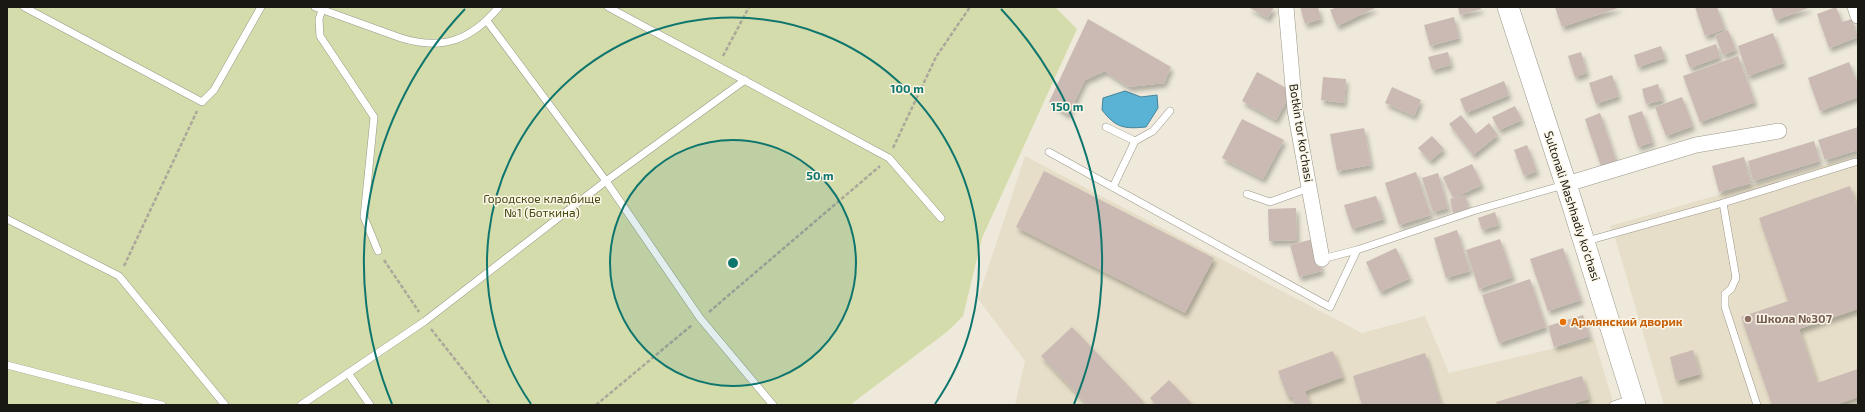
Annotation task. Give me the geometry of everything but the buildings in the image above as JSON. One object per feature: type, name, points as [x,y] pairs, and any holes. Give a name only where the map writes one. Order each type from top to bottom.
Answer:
[{"type":"street","name":"Botkin tor ko'chasi","points":[[1286,7],[1295,110],[1322,259]]},
{"type":"street","name":"Sultonali Mashhadiy ko'chasi","points":[[1508,7],[1571,183],[1594,239],[1638,403]]},
{"type":"street","name":"Sultonali Mashhadiy ko'chasi","points":[[1520,7],[1571,183],[1638,403]]},
{"type":"street","points":[[1855,7],[1858,16]]},
{"type":"street","points":[[1571,183],[1696,145],[1779,131]]},
{"type":"lane","points":[[24,7],[202,102],[214,90],[261,7]]},
{"type":"lane","points":[[378,251],[364,217],[374,117],[320,36],[319,8],[415,42],[431,43],[455,40],[477,30],[499,7]]},
{"type":"lane","points":[[608,7],[889,158],[941,218]]},
{"type":"lane","points":[[487,21],[606,181],[700,318],[773,405]]},
{"type":"lane","points":[[301,405],[425,321],[606,181],[745,80]]},
{"type":"lane","points":[[1112,187],[1134,141],[1153,131],[1170,111]]},
{"type":"lane","points":[[1106,127],[1134,141]]},
{"type":"lane","points":[[1048,152],[1330,307],[1357,250]]},
{"type":"lane","points":[[1594,239],[1723,203],[1855,162]]},
{"type":"lane","points":[[1322,259],[1357,250],[1472,211],[1571,183]]},
{"type":"lane","points":[[1247,194],[1270,202],[1309,188]]},
{"type":"lane","points":[[1723,203],[1736,278],[1731,289],[1725,294],[1725,307],[1757,405]]},
{"type":"lane","points":[[7,219],[119,276],[225,405]]},
{"type":"lane","points":[[7,365],[162,405]]},
{"type":"lane","points":[[348,373],[370,405]]},
{"type":"lane","points":[[1613,405],[1638,403]]},
{"type":"path","points":[[718,65],[749,7]]},
{"type":"path","points":[[596,405],[889,158],[936,57],[970,7]]},
{"type":"path","points":[[119,276],[202,102]]},
{"type":"shaded area","name":"Школа №307","points":[[1858,155],[1858,405],[1664,405],[1614,234],[1610,226]]},
{"type":"shaded area","points":[[1025,156],[1362,333],[1425,316],[1449,373],[1594,339],[1614,405],[1015,405],[1025,361],[978,299]]},
{"type":"green space","name":"Городское кладбище №1 (Боткина)","points":[[7,7],[1055,7],[1077,29],[982,238],[963,316],[948,331],[850,405],[7,405]]},
{"type":"water","points":[[1125,91],[1141,97],[1157,95],[1158,108],[1146,127],[1132,128],[1121,126],[1112,121],[1102,110],[1103,98]]},
{"type":"place","name":"Школа №307","points":[[1748,319]]},
{"type":"place","name":"Армянский дворик","points":[[1563,322]]}]
